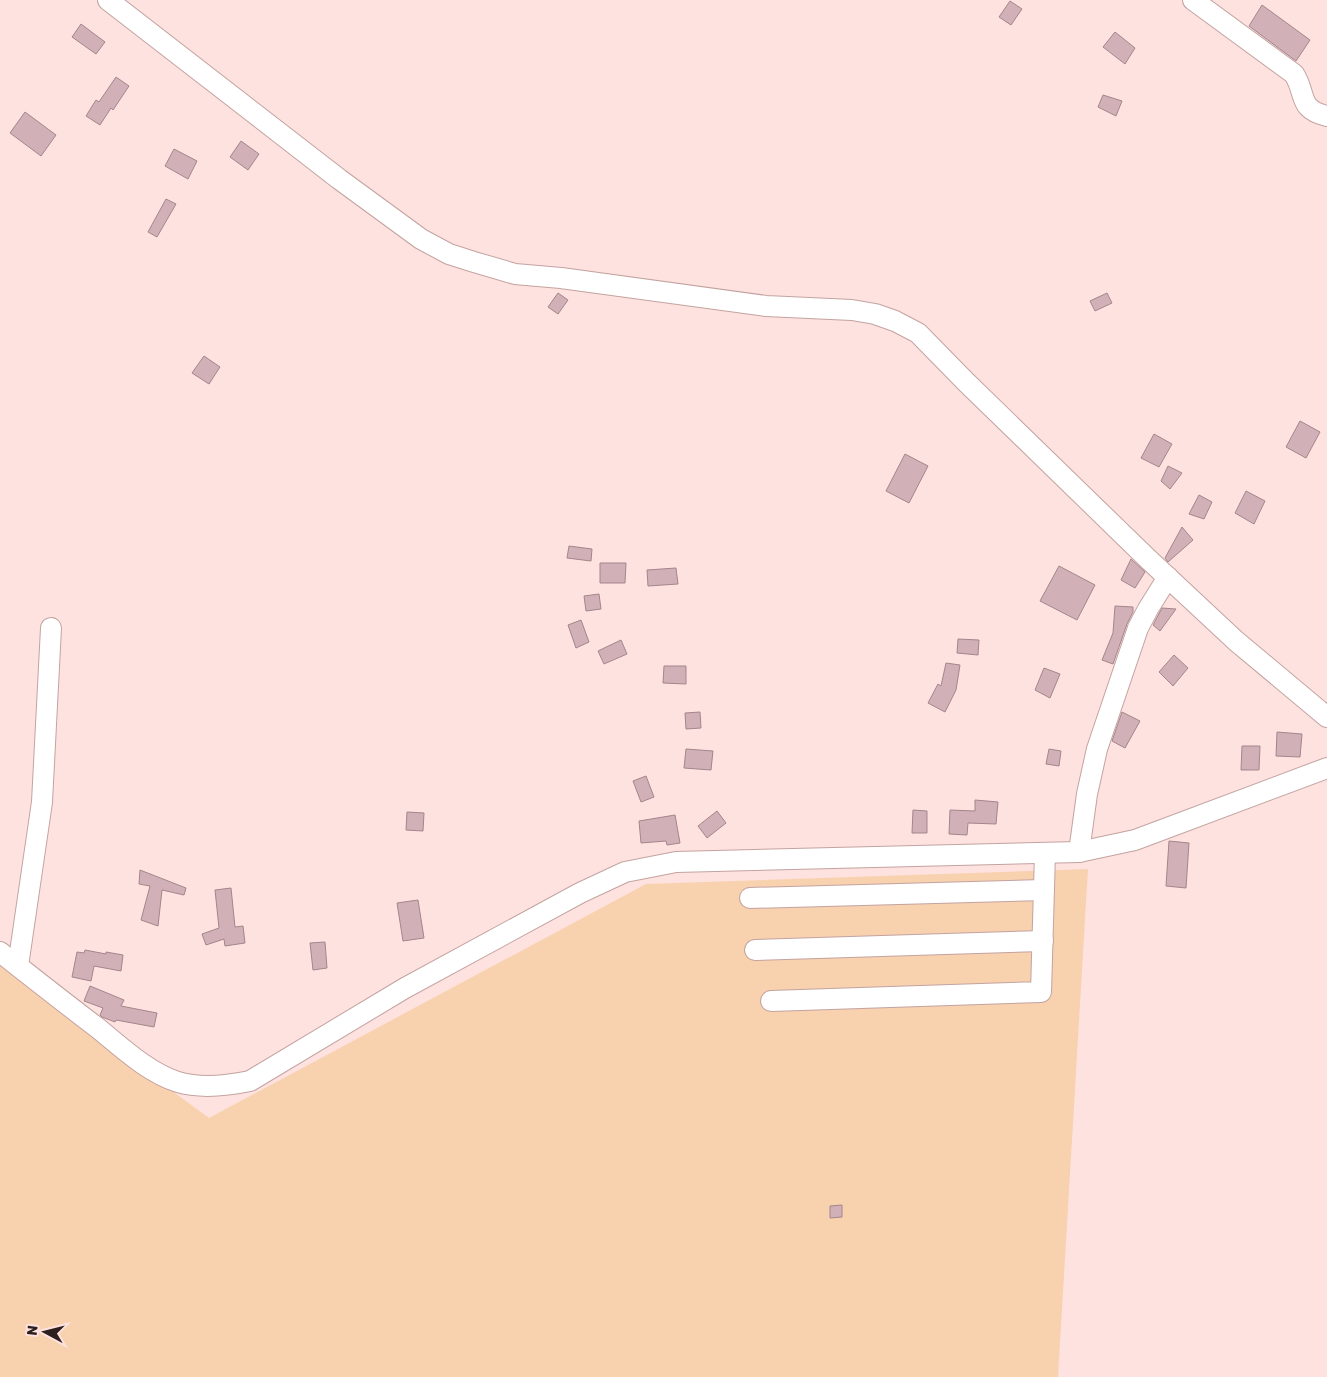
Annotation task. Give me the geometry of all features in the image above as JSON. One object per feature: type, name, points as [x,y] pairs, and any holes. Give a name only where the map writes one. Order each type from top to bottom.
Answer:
[{"type":"street","points":[[108,0],[339,179],[421,238],[449,254],[515,274],[561,278],[766,306],[852,310],[875,314],[895,321],[918,333],[966,382],[1236,641],[1327,717]]},
{"type":"street","points":[[1193,0],[1294,74],[1306,104],[1311,110],[1327,116]]},
{"type":"street","points":[[1079,852],[1087,794],[1097,749],[1138,628],[1168,577]]},
{"type":"street","points":[[18,966],[42,802],[51,628]]},
{"type":"street","points":[[0,952],[137,1060],[164,1076],[179,1082],[223,1086],[250,1082],[405,988],[580,893],[625,872],[676,862],[1079,852],[1136,840],[1327,768]]},
{"type":"street","points":[[771,1001],[1041,992],[1045,853]]},
{"type":"street","points":[[750,898],[1044,890]]},
{"type":"street","points":[[756,950],[1043,941]]},
{"type":"shaded area","points":[[1088,869],[1058,1377],[0,1377],[0,965],[209,1118],[646,884]]},
{"type":"building","points":[[1010,1],[1022,9],[1011,25],[999,17]]},
{"type":"building","points":[[1262,5],[1310,40],[1296,61],[1249,26]]},
{"type":"building","points":[[81,24],[105,42],[96,54],[72,37]]},
{"type":"building","points":[[1115,32],[1135,48],[1125,64],[1103,47]]},
{"type":"building","points":[[116,77],[129,86],[100,125],[86,116],[96,100],[99,102]]},
{"type":"building","points":[[1103,95],[1122,101],[1116,116],[1098,107]]},
{"type":"building","points":[[25,112],[56,135],[41,156],[10,133]]},
{"type":"building","points":[[241,141],[259,154],[248,170],[230,157]]},
{"type":"building","points":[[174,149],[197,161],[188,179],[165,166]]},
{"type":"building","points":[[166,199],[176,204],[157,237],[148,232]]},
{"type":"building","points":[[558,293],[568,300],[558,314],[548,307]]},
{"type":"building","points":[[1107,293],[1112,303],[1095,311],[1090,301]]},
{"type":"building","points":[[204,356],[220,367],[209,384],[192,373]]},
{"type":"building","points":[[1300,421],[1320,432],[1306,458],[1286,447]]},
{"type":"building","points":[[1154,434],[1172,444],[1159,467],[1141,458]]},
{"type":"building","points":[[905,454],[928,466],[909,503],[886,491]]},
{"type":"building","points":[[1168,466],[1182,473],[1170,489],[1161,481]]},
{"type":"building","points":[[1246,491],[1265,501],[1254,524],[1235,513]]},
{"type":"building","points":[[1199,495],[1212,502],[1204,519],[1189,514]]},
{"type":"building","points":[[1182,527],[1193,540],[1168,562],[1165,558]]},
{"type":"building","points":[[569,546],[592,549],[591,561],[567,558]]},
{"type":"building","points":[[1131,559],[1145,572],[1135,588],[1121,580]]},
{"type":"building","points":[[600,563],[626,563],[625,583],[600,583]]},
{"type":"building","points":[[1059,566],[1095,585],[1077,620],[1040,601]]},
{"type":"building","points":[[676,568],[678,584],[648,586],[647,570]]},
{"type":"building","points":[[599,594],[601,609],[586,611],[584,596]]},
{"type":"building","points":[[1115,606],[1133,607],[1133,612],[1113,664],[1102,660],[1113,633]]},
{"type":"building","points":[[1162,608],[1176,609],[1160,631],[1153,625]]},
{"type":"building","points":[[581,620],[589,642],[576,648],[568,625]]},
{"type":"building","points":[[958,639],[979,640],[978,655],[957,653]]},
{"type":"building","points":[[621,640],[627,654],[604,664],[598,651]]},
{"type":"building","points":[[1174,655],[1188,668],[1173,686],[1159,672]]},
{"type":"building","points":[[946,663],[960,665],[956,690],[945,712],[928,703],[938,684],[941,686]]},
{"type":"building","points":[[664,666],[686,666],[686,684],[663,683]]},
{"type":"building","points":[[1044,668],[1060,674],[1050,698],[1035,690]]},
{"type":"building","points":[[700,712],[701,728],[686,729],[685,713]]},
{"type":"building","points":[[1122,712],[1140,721],[1125,748],[1112,741]]},
{"type":"building","points":[[1277,732],[1302,734],[1300,757],[1276,756]]},
{"type":"building","points":[[1242,746],[1260,746],[1259,770],[1241,770]]},
{"type":"building","points":[[686,749],[713,751],[711,770],[684,768]]},
{"type":"building","points":[[1049,749],[1061,751],[1059,766],[1046,764]]},
{"type":"building","points":[[646,776],[654,797],[641,802],[633,781]]},
{"type":"building","points":[[975,800],[998,802],[996,824],[968,823],[967,835],[949,834],[950,810],[975,811]]},
{"type":"building","points":[[913,810],[927,811],[927,833],[912,833]]},
{"type":"building","points":[[717,811],[726,823],[707,838],[698,826]]},
{"type":"building","points":[[407,812],[424,813],[423,831],[406,830]]},
{"type":"building","points":[[675,815],[680,843],[667,845],[666,841],[641,843],[639,821]]},
{"type":"building","points":[[1169,841],[1189,843],[1186,888],[1166,886]]},
{"type":"building","points":[[140,870],[186,888],[184,895],[162,890],[158,926],[141,920],[150,886],[139,884]]},
{"type":"building","points":[[231,888],[235,927],[243,926],[245,943],[225,946],[224,939],[206,945],[202,934],[219,928],[215,890]]},
{"type":"building","points":[[418,900],[424,938],[403,941],[397,903]]},
{"type":"building","points":[[325,942],[327,968],[313,970],[310,943]]},
{"type":"building","points":[[85,950],[123,955],[121,971],[94,966],[91,981],[72,977],[77,952],[84,953]]},
{"type":"building","points":[[90,986],[124,1000],[121,1006],[157,1013],[154,1027],[116,1020],[115,1022],[102,1017],[100,1015],[103,1008],[84,1001]]},
{"type":"building","points":[[842,1205],[842,1217],[830,1218],[830,1206]]}]
